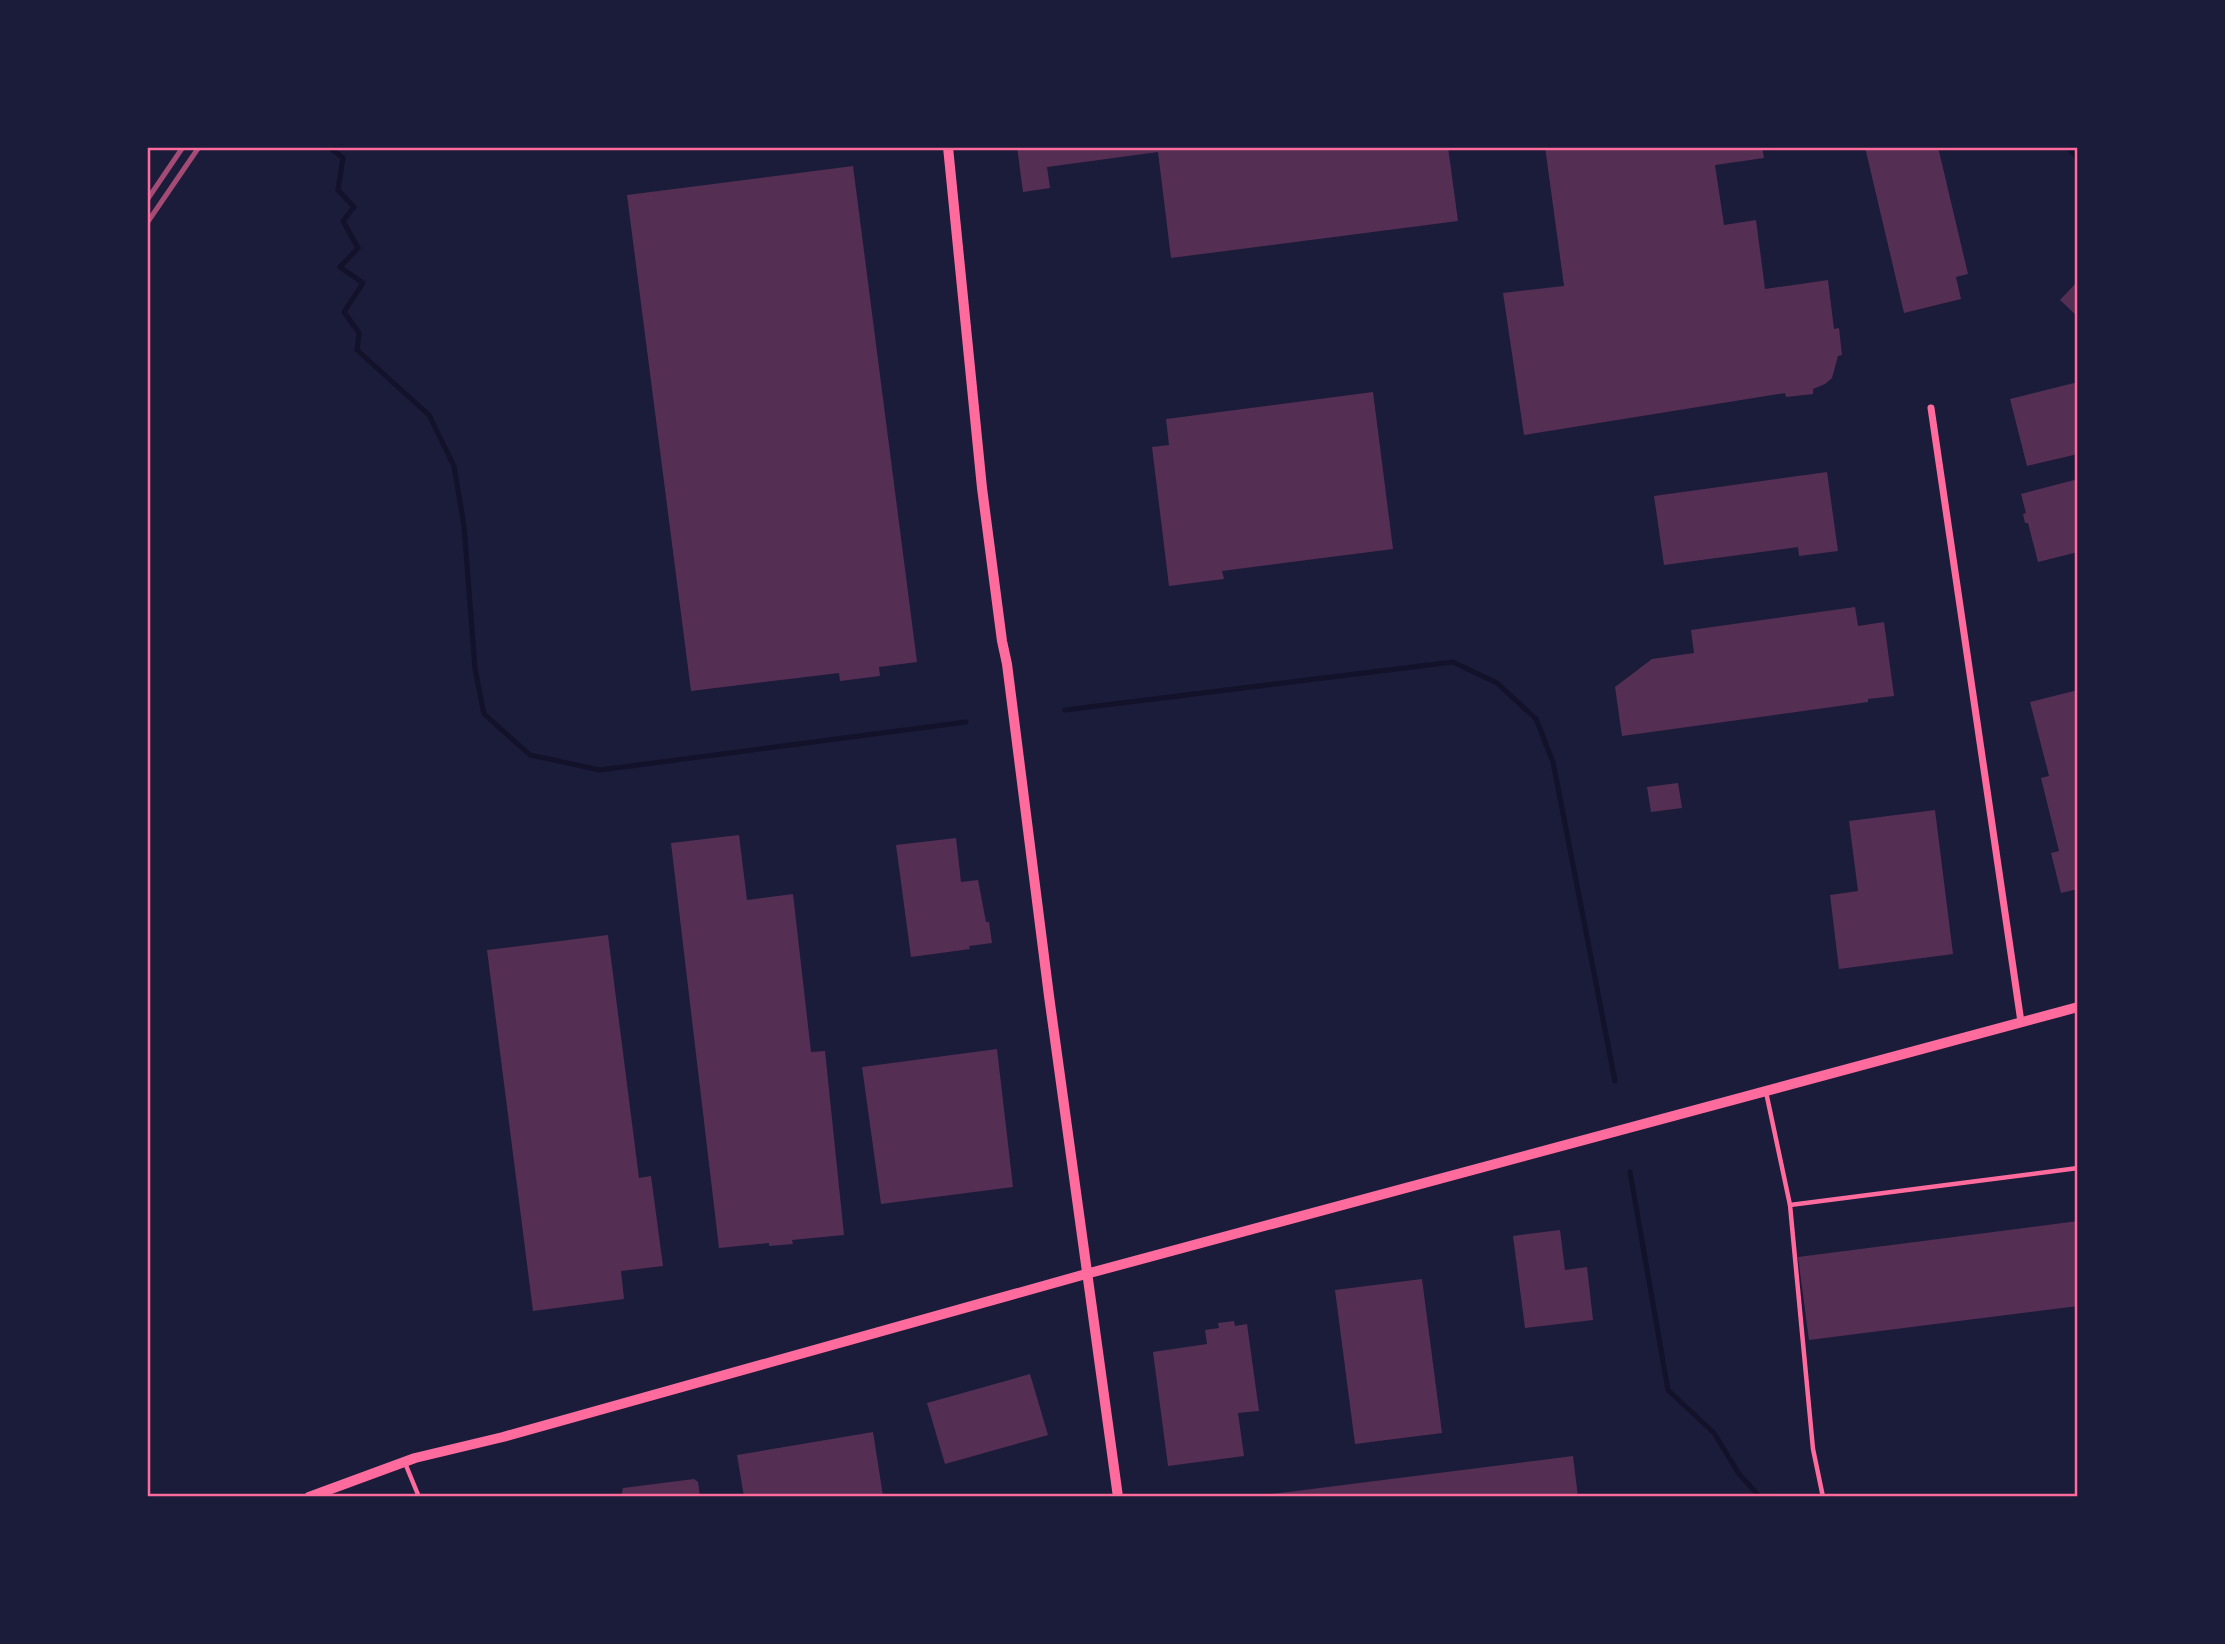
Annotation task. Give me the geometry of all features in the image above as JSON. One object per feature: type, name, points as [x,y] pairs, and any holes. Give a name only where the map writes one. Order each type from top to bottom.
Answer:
[{"type":"street","points":[[948,147],[982,488],[1118,1497]]},
{"type":"street","points":[[1931,408],[2021,1022]]},
{"type":"street","points":[[309,1497],[405,1462],[1086,1274],[2078,1007]]},
{"type":"lane","points":[[1766,1091],[1790,1205],[1813,1449],[1823,1497]]},
{"type":"lane","points":[[1790,1205],[2078,1168]]},
{"type":"lane","points":[[405,1462],[419,1497]]},
{"type":"building","points":[[1017,147],[1448,147],[1458,221],[1171,258],[1158,152],[1047,167],[1050,188],[1023,192]]},
{"type":"building","points":[[1545,147],[1762,147],[1764,158],[1715,165],[1724,225],[1756,220],[1765,289],[1828,280],[1834,329],[1839,328],[1842,355],[1838,356],[1832,378],[1813,389],[1813,394],[1786,397],[1785,393],[1524,435],[1503,293],[1564,286]]},
{"type":"building","points":[[1865,147],[1938,147],[1968,274],[1956,277],[1961,299],[1904,313]]},
{"type":"building","points":[[853,166],[917,662],[879,667],[880,676],[840,681],[839,673],[691,691],[627,195]]},
{"type":"building","points":[[2078,281],[2078,317],[2060,300]]},
{"type":"building","points":[[2078,382],[2078,454],[2027,466],[2010,399]]},
{"type":"building","points":[[1373,392],[1393,549],[1222,571],[1224,579],[1169,586],[1152,447],[1169,445],[1166,419]]},
{"type":"building","points":[[1827,472],[1838,551],[1799,556],[1798,547],[1664,565],[1654,496]]},
{"type":"building","points":[[2078,479],[2078,552],[2038,562],[2028,523],[2025,523],[2023,514],[2026,513],[2021,494]]},
{"type":"building","points":[[1855,607],[1858,626],[1884,622],[1894,696],[1868,699],[1868,702],[1622,736],[1615,687],[1652,659],[1694,653],[1691,630]]},
{"type":"building","points":[[2078,690],[2078,889],[2061,893],[2051,853],[2059,851],[2041,778],[2049,776],[2030,702]]},
{"type":"building","points":[[1678,783],[1682,808],[1651,812],[1647,787]]},
{"type":"building","points":[[1935,810],[1953,954],[1839,969],[1830,895],[1858,891],[1849,821]]},
{"type":"building","points":[[739,835],[747,900],[793,894],[811,1052],[825,1051],[844,1235],[792,1240],[793,1244],[769,1246],[769,1243],[719,1248],[671,843]]},
{"type":"building","points":[[956,838],[961,882],[978,880],[992,943],[969,946],[970,949],[911,957],[896,845]]},
{"type":"building","points":[[608,935],[639,1178],[651,1176],[663,1266],[621,1271],[624,1299],[533,1311],[487,950]]},
{"type":"building","points":[[997,1049],[1013,1187],[881,1204],[862,1067]]},
{"type":"building","points":[[2078,1221],[2078,1306],[1809,1340],[1798,1257]]},
{"type":"building","points":[[1560,1230],[1565,1270],[1587,1267],[1593,1320],[1525,1328],[1513,1236]]},
{"type":"building","points":[[1422,1279],[1442,1433],[1355,1444],[1335,1290]]},
{"type":"building","points":[[1234,1321],[1235,1326],[1247,1324],[1259,1411],[1238,1413],[1244,1456],[1168,1466],[1153,1352],[1207,1344],[1205,1330],[1219,1328],[1218,1323]]},
{"type":"building","points":[[1030,1374],[1048,1435],[945,1464],[927,1403]]},
{"type":"building","points":[[873,1432],[883,1496],[744,1497],[737,1455]]},
{"type":"building","points":[[1573,1456],[1578,1497],[1265,1497],[1265,1495]]},
{"type":"building","points":[[694,1479],[698,1482],[700,1497],[621,1497],[623,1488]]},
{"type":"waterway","points":[[329,147],[343,158],[338,190],[354,207],[343,221],[358,248],[340,267],[363,283],[344,312],[359,333],[357,350],[429,415],[454,466],[464,526],[475,669],[484,714],[530,755],[600,770],[966,722]]},
{"type":"waterway","points":[[2068,147],[2078,159]]},
{"type":"waterway","points":[[1065,710],[1453,662],[1497,683],[1536,719],[1553,762],[1615,1081]]},
{"type":"waterway","points":[[1630,1172],[1668,1390],[1714,1433],[1739,1474],[1760,1497]]},
{"type":"railway","points":[[147,200],[183,147]]},
{"type":"railway","points":[[147,223],[199,147]]}]
